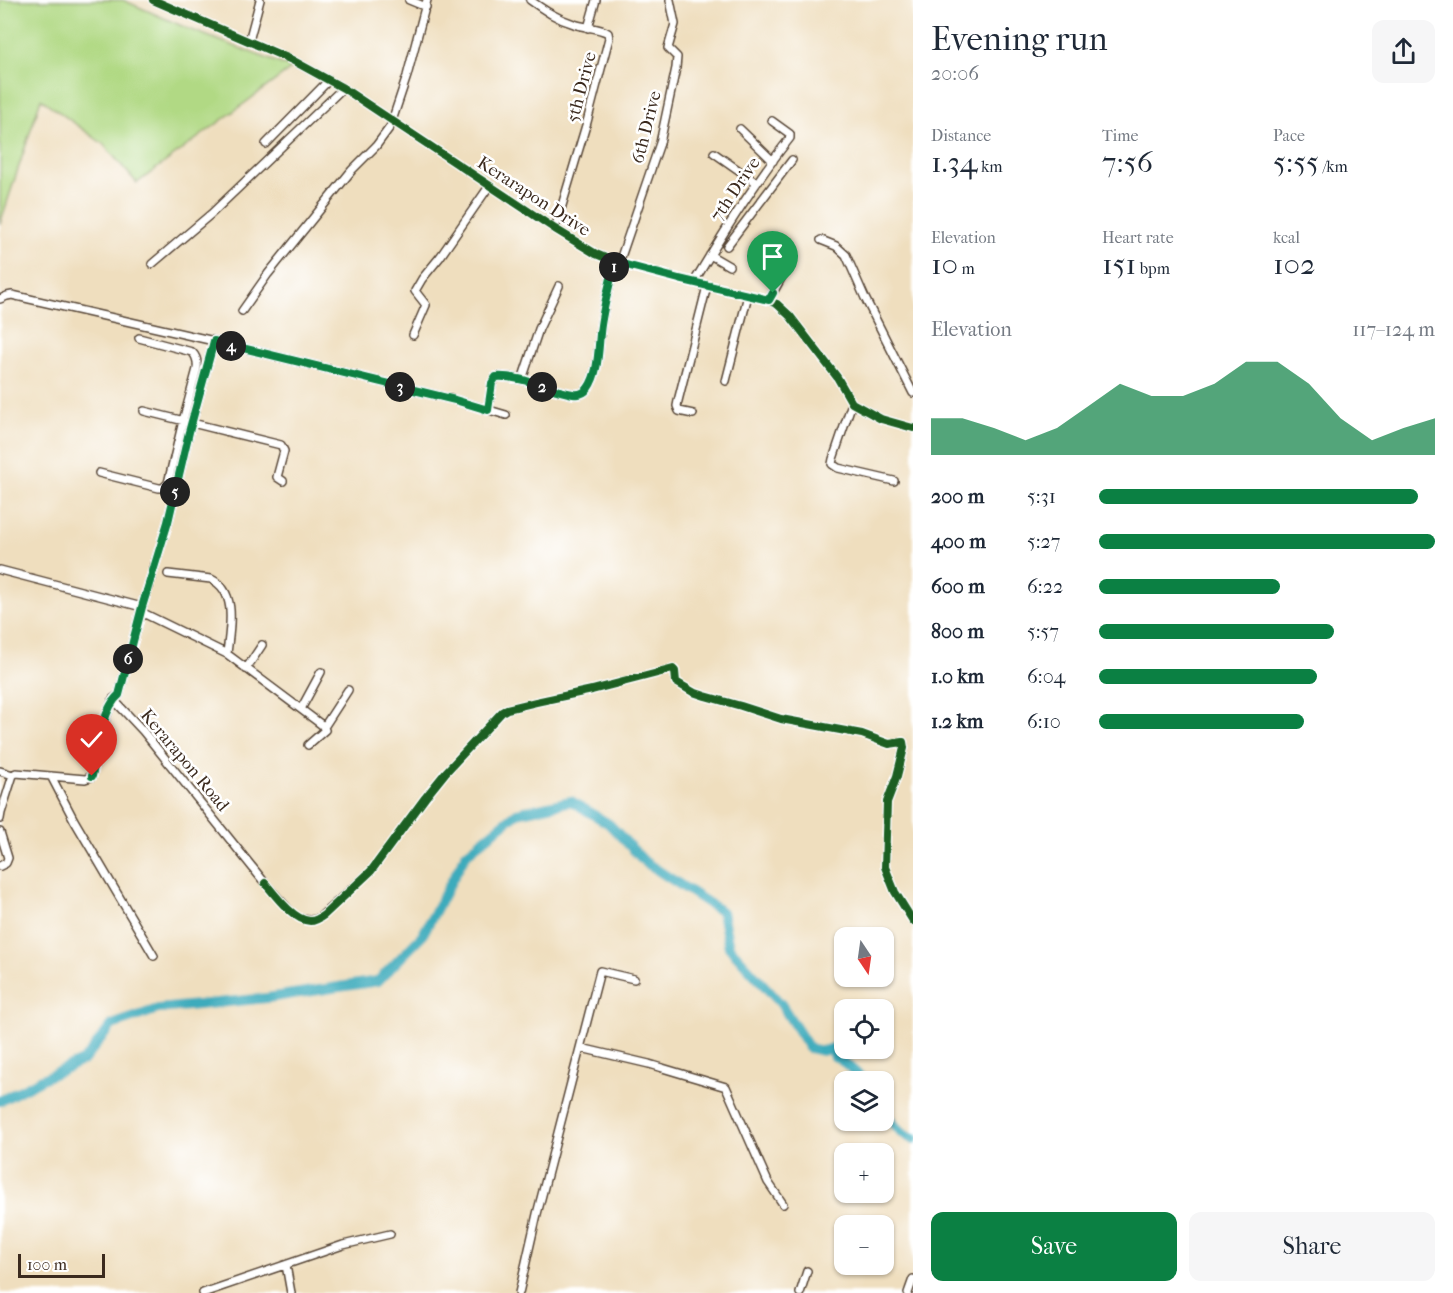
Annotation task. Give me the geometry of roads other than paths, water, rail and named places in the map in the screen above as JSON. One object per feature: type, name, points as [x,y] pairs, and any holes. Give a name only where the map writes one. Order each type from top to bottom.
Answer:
[{"type":"street","name":"Kerarapon Drive","points":[[153,0],[304,66],[343,88],[555,230],[596,254],[652,273],[769,300],[783,309],[796,324],[837,377],[852,403]]},
{"type":"street","points":[[249,41],[260,0]]},
{"type":"street","points":[[242,311],[268,274],[390,127],[407,76],[426,3],[409,0]]},
{"type":"street","name":"5th Drive","points":[[530,0],[560,19],[606,31],[609,41],[555,230]]},
{"type":"street","points":[[588,28],[596,0]]},
{"type":"street","name":"6th Drive","points":[[617,262],[660,143],[676,68],[676,55],[668,48],[675,24],[670,0]]},
{"type":"street","points":[[266,144],[329,80]]},
{"type":"street","points":[[152,264],[217,208],[343,88]]},
{"type":"street","name":"7th Drive","points":[[694,282],[790,135],[772,121]]},
{"type":"street","points":[[740,129],[773,160]]},
{"type":"street","points":[[714,153],[757,183]]},
{"type":"street","points":[[727,246],[792,160]]},
{"type":"street","points":[[413,335],[426,305],[415,291],[490,185]]},
{"type":"street","points":[[741,207],[752,212]]},
{"type":"street","points":[[821,240],[836,246],[846,255],[913,393]]},
{"type":"street","points":[[710,255],[729,266]]},
{"type":"street","points":[[488,410],[492,383],[500,376],[555,390],[575,394],[584,393],[595,371],[601,324],[617,262]]},
{"type":"street","points":[[769,300],[785,271]]},
{"type":"street","points":[[522,380],[538,330],[559,286]]},
{"type":"street","points":[[693,414],[679,411],[677,406],[707,286]]},
{"type":"street","points":[[0,299],[12,295],[214,341],[455,400],[506,415]]},
{"type":"street","points":[[726,381],[748,295]]},
{"type":"street","points":[[99,473],[159,488],[166,487],[168,483],[197,369],[196,358],[192,352],[187,350],[139,338]]},
{"type":"street","points":[[0,819],[13,775],[18,772],[85,779],[91,777],[106,717],[114,699],[119,695],[141,610],[168,522],[214,341]]},
{"type":"street","points":[[894,481],[838,468],[832,464],[852,403],[882,419],[913,428]]},
{"type":"street","points":[[144,411],[281,445],[284,451],[277,477],[283,481]]},
{"type":"street","points":[[0,570],[141,610],[227,654],[324,727]]},
{"type":"street","points":[[168,574],[212,579],[225,591],[230,608],[227,654]]},
{"type":"street","points":[[246,669],[262,645]]},
{"type":"street","name":"Kerarapon Road","points":[[114,699],[143,731],[265,884],[294,915],[310,921],[324,915],[371,871],[446,772],[502,712],[526,704],[673,669],[676,682],[705,696],[781,719],[862,734],[889,744],[900,742],[904,744],[897,776],[887,802],[885,867],[895,892],[913,921]]},
{"type":"street","points":[[301,709],[321,672]]},
{"type":"street","points":[[308,745],[325,730],[324,727],[348,690]]},
{"type":"street","points":[[0,771],[13,775]]},
{"type":"street","points":[[51,776],[74,820],[154,956]]},
{"type":"street","points":[[0,832],[8,858],[6,863],[0,866]]},
{"type":"street","points":[[519,1293],[537,1214],[600,971],[634,978]]},
{"type":"street","points":[[581,1048],[649,1064],[726,1087],[768,1182],[783,1204]]},
{"type":"street","points":[[203,1293],[343,1245],[390,1234]]},
{"type":"street","points":[[286,1265],[291,1293]]},
{"type":"street","points":[[800,1293],[807,1271]]},
{"type":"street","points":[[908,1293],[913,1279]]},
{"type":"waterway","points":[[0,1101],[84,1060],[112,1025],[158,1009],[267,998],[378,981],[422,936],[466,854],[517,813],[571,801],[609,824],[645,862],[722,912],[729,947],[781,1004],[809,1048],[822,1051],[833,1048],[833,1055],[854,1071]]},
{"type":"waterway","points":[[894,1124],[913,1139]]}]
